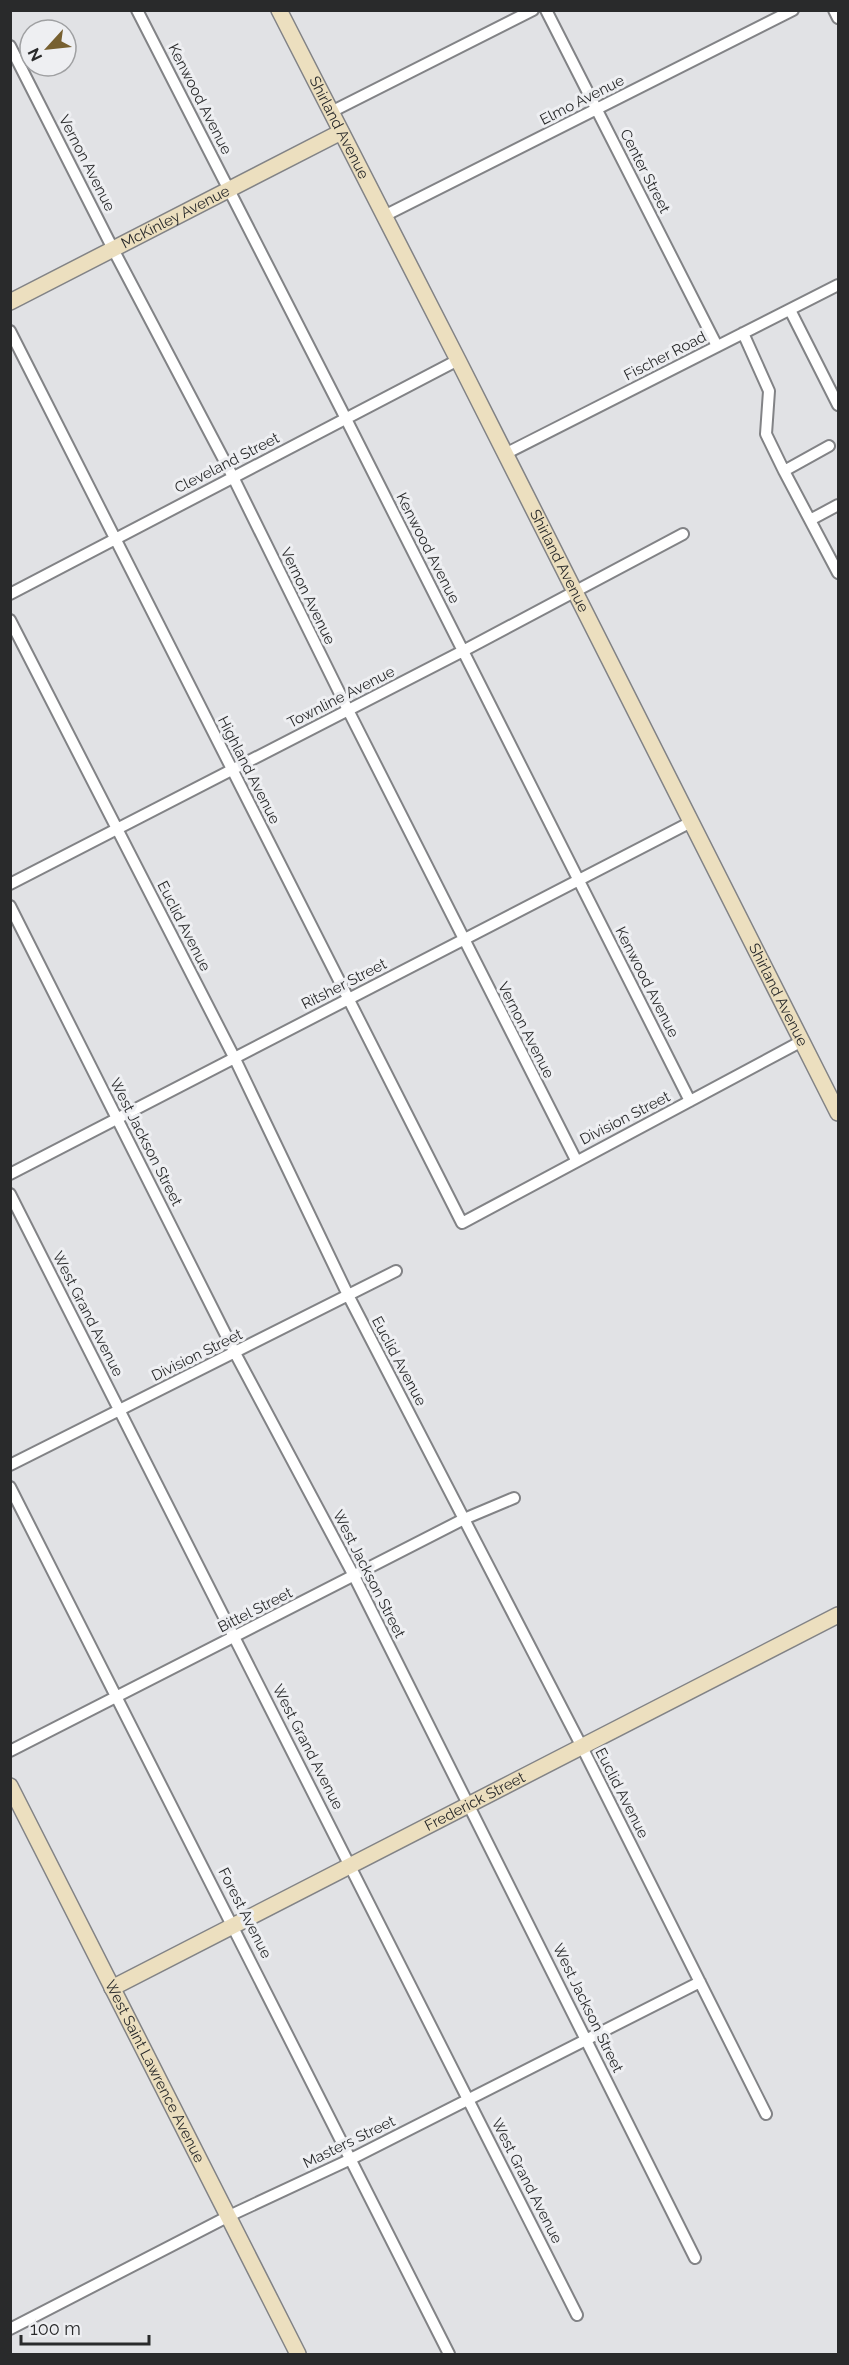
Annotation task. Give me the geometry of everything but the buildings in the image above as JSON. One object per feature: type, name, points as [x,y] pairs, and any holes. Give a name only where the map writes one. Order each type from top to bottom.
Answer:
[{"type":"street","name":"Kenwood Avenue","points":[[137,10],[690,1101]]},
{"type":"street","name":"Shirland Avenue","points":[[279,10],[838,1113]]},
{"type":"street","points":[[331,112],[533,10]]},
{"type":"street","name":"Center Street","points":[[546,10],[717,346]]},
{"type":"street","name":"Elmo Avenue","points":[[384,216],[794,10]]},
{"type":"street","points":[[834,10],[838,18]]},
{"type":"street","name":"Vernon Avenue","points":[[10,46],[114,251],[233,477],[463,940],[576,1160]]},
{"type":"street","name":"McKinley Avenue","points":[[10,302],[114,251],[341,132]]},
{"type":"street","name":"Fischer Road","points":[[505,454],[838,285]]},
{"type":"street","points":[[789,310],[835,388],[838,405]]},
{"type":"street","name":"Highland Avenue","points":[[10,331],[462,1223]]},
{"type":"street","points":[[743,333],[769,391],[766,434],[838,570]]},
{"type":"street","name":"Cleveland Street","points":[[10,594],[458,360]]},
{"type":"street","points":[[784,471],[829,446]]},
{"type":"street","points":[[810,520],[838,505]]},
{"type":"street","name":"Townline Avenue","points":[[10,885],[463,651],[683,534]]},
{"type":"street","name":"Euclid Avenue","points":[[10,620],[234,1057],[348,1295],[582,1748],[766,2114]]},
{"type":"street","name":"Ritsher Street","points":[[10,1174],[691,822]]},
{"type":"street","name":"West Jackson Street","points":[[10,906],[235,1353],[354,1576],[695,2258]]},
{"type":"street","name":"Division Street","points":[[462,1223],[802,1041]]},
{"type":"street","name":"West Grand Avenue","points":[[10,1194],[577,2315]]},
{"type":"street","name":"Division Street","points":[[10,1465],[396,1271]]},
{"type":"street","name":"Forest Avenue","points":[[10,1487],[449,2355]]},
{"type":"street","name":"Bittel Street","points":[[10,1751],[464,1519],[514,1498]]},
{"type":"street","name":"Frederick Street","points":[[112,1988],[838,1615]]},
{"type":"street","name":"West Saint Lawrence Avenue","points":[[10,1786],[230,2216],[298,2355]]},
{"type":"street","name":"Masters Street","points":[[10,2329],[230,2216],[351,2159],[700,1982]]}]
